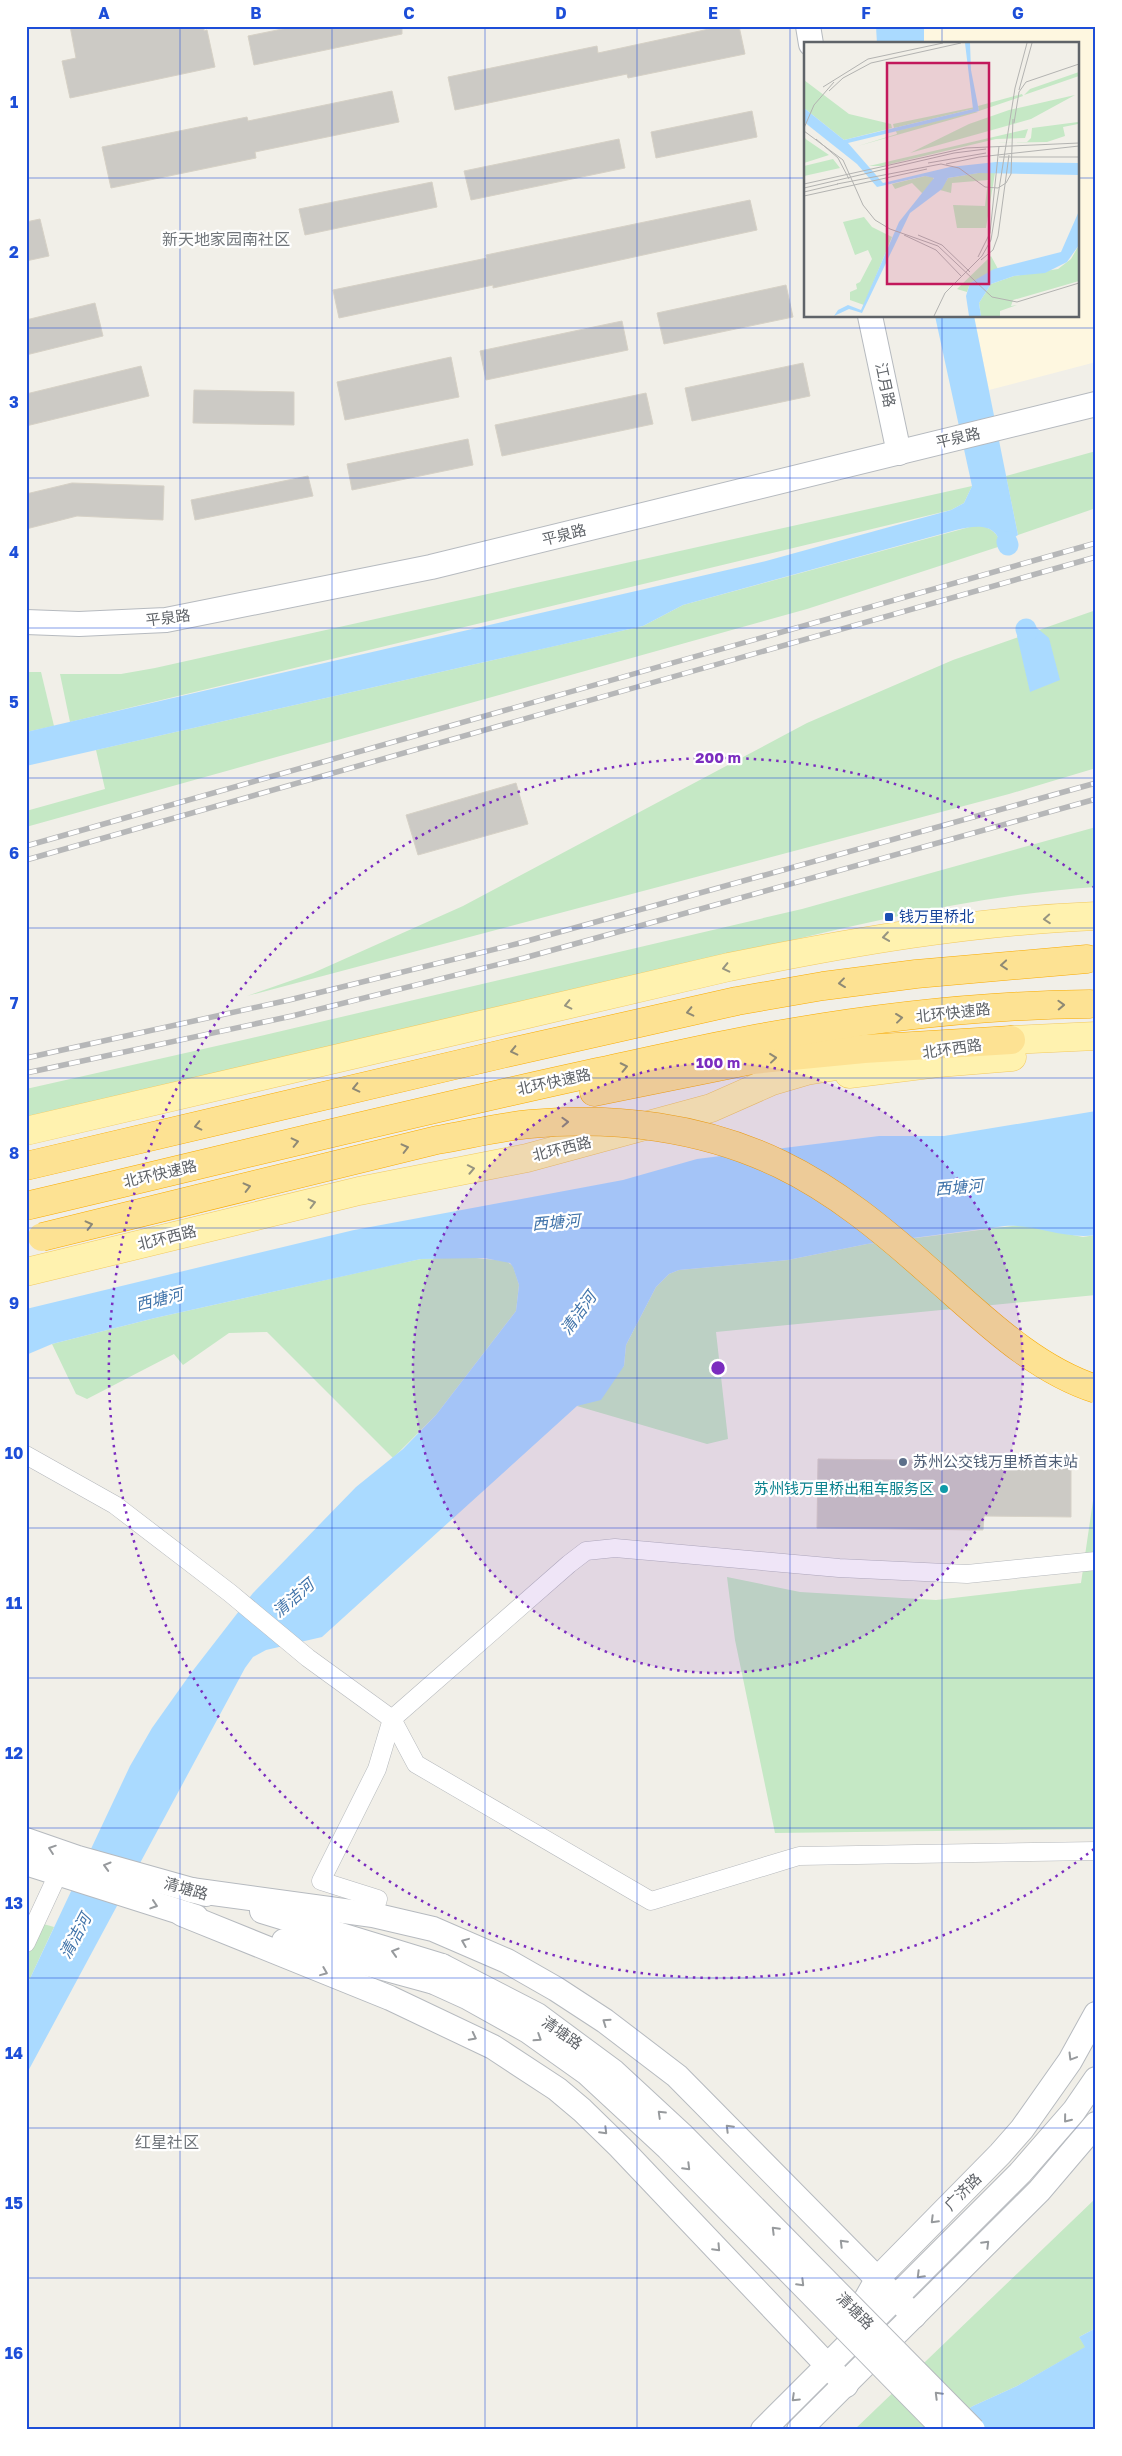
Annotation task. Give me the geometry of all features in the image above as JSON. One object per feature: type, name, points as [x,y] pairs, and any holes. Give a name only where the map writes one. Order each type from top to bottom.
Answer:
[{"type":"highway","points":[[26,1166],[737,1001],[823,986],[916,974],[1087,959]]},
{"type":"highway","name":"北环快速路","points":[[26,1206],[397,1118],[747,1040],[822,1028],[1006,1007],[1090,1004]]},
{"type":"highway","points":[[397,1118],[567,1098],[752,1060],[864,1049],[1011,1040]]},
{"type":"highway","points":[[34,1239],[436,1140],[492,1130],[566,1121],[610,1122],[659,1127],[742,1149],[780,1164],[809,1180],[874,1224],[1022,1348],[1059,1373],[1096,1389]]},
{"type":"main road","points":[[808,26],[812,42]]},
{"type":"main road","name":"江月路","points":[[870,318],[899,453]]},
{"type":"main road","name":"平泉路","points":[[26,622],[79,624],[166,620],[431,567],[952,439],[1006,428],[1096,404]]},
{"type":"main road","points":[[26,1131],[729,967],[812,950],[873,939],[994,923],[1096,916]]},
{"type":"main road","name":"北环西路","points":[[26,1272],[359,1191],[527,1158],[711,1108],[772,1081],[806,1071],[1011,1040],[1096,1036]]},
{"type":"main road","points":[[711,1108],[825,1078],[876,1070],[1013,1057],[1096,1052]]},
{"type":"main road","name":"清塘路","points":[[26,1840],[69,1870],[126,1896],[182,1914],[438,1974],[467,1997],[528,2031],[599,2083],[668,2148],[945,2430]]},
{"type":"main road","name":"清塘路","points":[[26,1863],[69,1870],[137,1874],[191,1890],[438,1974],[537,2015],[614,2072],[681,2134],[973,2430]]},
{"type":"main road","points":[[191,1890],[373,1915],[433,1930],[471,1944],[556,1989],[605,2022],[677,2076],[914,2316]]},
{"type":"main road","points":[[182,1914],[390,1998],[485,2043],[534,2072],[582,2110],[620,2147],[846,2385]]},
{"type":"main road","name":"广济路","points":[[827,2367],[878,2278],[1012,2142],[1055,2084],[1096,2014]]},
{"type":"main road","name":"广济路","points":[[763,2430],[1026,2166],[1074,2111],[1096,2079]]},
{"type":"main road","points":[[799,2430],[1039,2191],[1096,2124]]},
{"type":"main road","points":[[1039,2191],[1096,2149]]},
{"type":"street","points":[[26,1456],[115,1505],[230,1593],[308,1658],[392,1719],[416,1764],[650,1901],[799,1856],[1096,1850]]},
{"type":"street","points":[[373,1915],[378,1899],[321,1881],[377,1769],[392,1719],[586,1551],[614,1548],[839,1568],[967,1574],[1096,1561]]},
{"type":"street","points":[[26,1943],[69,1870]]},
{"type":"shaded area","points":[[924,26],[1096,26],[1096,362],[989,390],[974,318],[1080,318],[1080,42],[924,42]]},
{"type":"green space","points":[[1096,451],[1096,508],[1018,535],[1006,476]]},
{"type":"green space","points":[[972,486],[964,503],[951,510],[70,722],[60,674],[121,674],[155,668]]},
{"type":"green space","points":[[977,525],[993,531],[1001,546],[807,609],[26,827],[26,811],[105,789],[96,750],[643,626],[683,605]]},
{"type":"green space","points":[[1096,610],[1096,768],[1009,794],[247,996],[313,973],[463,906],[807,723],[953,660]]},
{"type":"green space","points":[[26,672],[41,672],[54,726],[26,732]]},
{"type":"green space","points":[[1096,827],[1096,887],[1041,892],[987,900],[878,920],[26,1120],[26,1089],[802,909]]},
{"type":"green space","points":[[1020,1225],[1083,1237],[1096,1235],[1096,1295],[716,1332],[728,1439],[707,1444],[577,1406],[590,1401],[624,1366],[626,1345],[656,1287],[669,1274],[679,1270],[788,1260],[867,1244]]},
{"type":"green space","points":[[466,1257],[506,1261],[513,1266],[519,1285],[516,1311],[436,1415],[393,1458],[267,1332],[229,1333],[183,1365],[174,1354],[87,1399],[76,1394],[52,1344],[155,1318],[421,1259]]},
{"type":"green space","points":[[1096,1480],[1095,1829],[775,1833],[735,1640],[727,1577],[800,1592],[936,1600],[1081,1583]]},
{"type":"green space","points":[[26,1919],[54,1927],[26,1987]]},
{"type":"green space","points":[[1096,2198],[1096,2328],[1079,2337],[1086,2347],[1017,2386],[973,2406],[933,2430],[854,2430]]},
{"type":"water","points":[[876,26],[924,26],[924,42],[877,42]]},
{"type":"water","points":[[935,318],[974,318],[1018,535],[1001,546],[994,532],[989,529],[970,527],[956,530],[683,605],[643,626],[26,766],[26,732],[766,561],[951,510],[964,503],[972,486]]},
{"type":"water","points":[[1037,628],[1049,638],[1060,680],[1030,692],[1017,636]]},
{"type":"water","points":[[1096,1111],[1096,1235],[1062,1234],[1028,1227],[1005,1226],[867,1244],[788,1260],[679,1270],[669,1274],[656,1287],[626,1345],[624,1366],[601,1400],[577,1406],[322,1637],[266,1650],[253,1657],[245,1668],[26,2075],[26,1987],[130,1766],[152,1728],[191,1673],[253,1593],[356,1487],[403,1449],[436,1415],[516,1311],[519,1285],[510,1263],[484,1258],[421,1259],[155,1318],[52,1344],[26,1355],[26,1309],[354,1230],[623,1180],[697,1159],[879,1136],[944,1136]]},
{"type":"water","points":[[1096,2328],[1096,2430],[933,2430],[973,2406],[1017,2386],[1085,2347],[1079,2337]]},
{"type":"building","points":[[70,26],[204,26],[204,31],[207,30],[215,67],[70,98],[62,61],[76,58]]},
{"type":"building","points":[[297,26],[402,26],[402,34],[254,65],[248,36]]},
{"type":"building","points":[[723,26],[739,26],[745,54],[628,78],[627,74],[455,110],[448,77],[597,46],[598,53]]},
{"type":"building","points":[[392,91],[399,122],[255,152],[256,158],[111,188],[102,147],[247,117],[248,121]]},
{"type":"building","points":[[752,111],[757,137],[656,158],[651,132]]},
{"type":"building","points":[[619,139],[625,168],[471,200],[464,171]]},
{"type":"building","points":[[432,182],[437,207],[305,235],[299,209]]},
{"type":"building","points":[[750,200],[757,230],[493,288],[493,285],[339,318],[333,290],[487,258],[486,255]]},
{"type":"building","points":[[40,219],[49,256],[26,261],[26,222]]},
{"type":"building","points":[[786,285],[793,317],[664,344],[657,313]]},
{"type":"building","points":[[95,303],[103,336],[26,355],[26,320]]},
{"type":"building","points":[[622,321],[628,350],[486,380],[480,351]]},
{"type":"building","points":[[451,357],[459,397],[345,420],[337,382]]},
{"type":"building","points":[[803,363],[810,396],[692,421],[685,388]]},
{"type":"building","points":[[141,366],[149,396],[26,426],[26,394]]},
{"type":"building","points":[[194,390],[294,392],[294,425],[193,423]]},
{"type":"building","points":[[646,393],[653,424],[502,456],[495,425]]},
{"type":"building","points":[[468,439],[473,465],[352,490],[347,464]]},
{"type":"building","points":[[308,476],[313,496],[195,520],[191,500]]},
{"type":"building","points":[[72,483],[164,486],[163,520],[77,516],[26,529],[26,494]]},
{"type":"building","points":[[516,783],[528,824],[418,855],[406,815]]},
{"type":"building","name":"苏州钱万里桥出租车服务区","points":[[818,1459],[1071,1462],[1071,1517],[984,1516],[983,1530],[817,1528]]},
{"type":"railway","points":[[26,846],[1096,543]]},
{"type":"railway","points":[[26,860],[1096,557]]},
{"type":"railway","points":[[26,1058],[289,1000],[520,943],[1096,783]]},
{"type":"railway","points":[[26,1073],[292,1016],[524,958],[1096,799]]},
{"type":"place","name":"钱万里桥北","points":[[889,917]]},
{"type":"place","name":"苏州公交钱万里桥首末站","points":[[903,1462]]},
{"type":"place","name":"苏州钱万里桥出租车服务区","points":[[944,1489]]},
{"type":"district","name":"新天地家园南社区","points":[[226,239]]},
{"type":"district","name":"红星社区","points":[[167,2142]]},
{"type":"water label","name":"西塘河","points":[[959,1187]]},
{"type":"water label","name":"西塘河","points":[[556,1222]]},
{"type":"water label","name":"西塘河","points":[[159,1299]]},
{"type":"water label","name":"清洁河","points":[[578,1313]]},
{"type":"water label","name":"清洁河","points":[[293,1598]]},
{"type":"water label","name":"清洁河","points":[[75,1936]]}]
